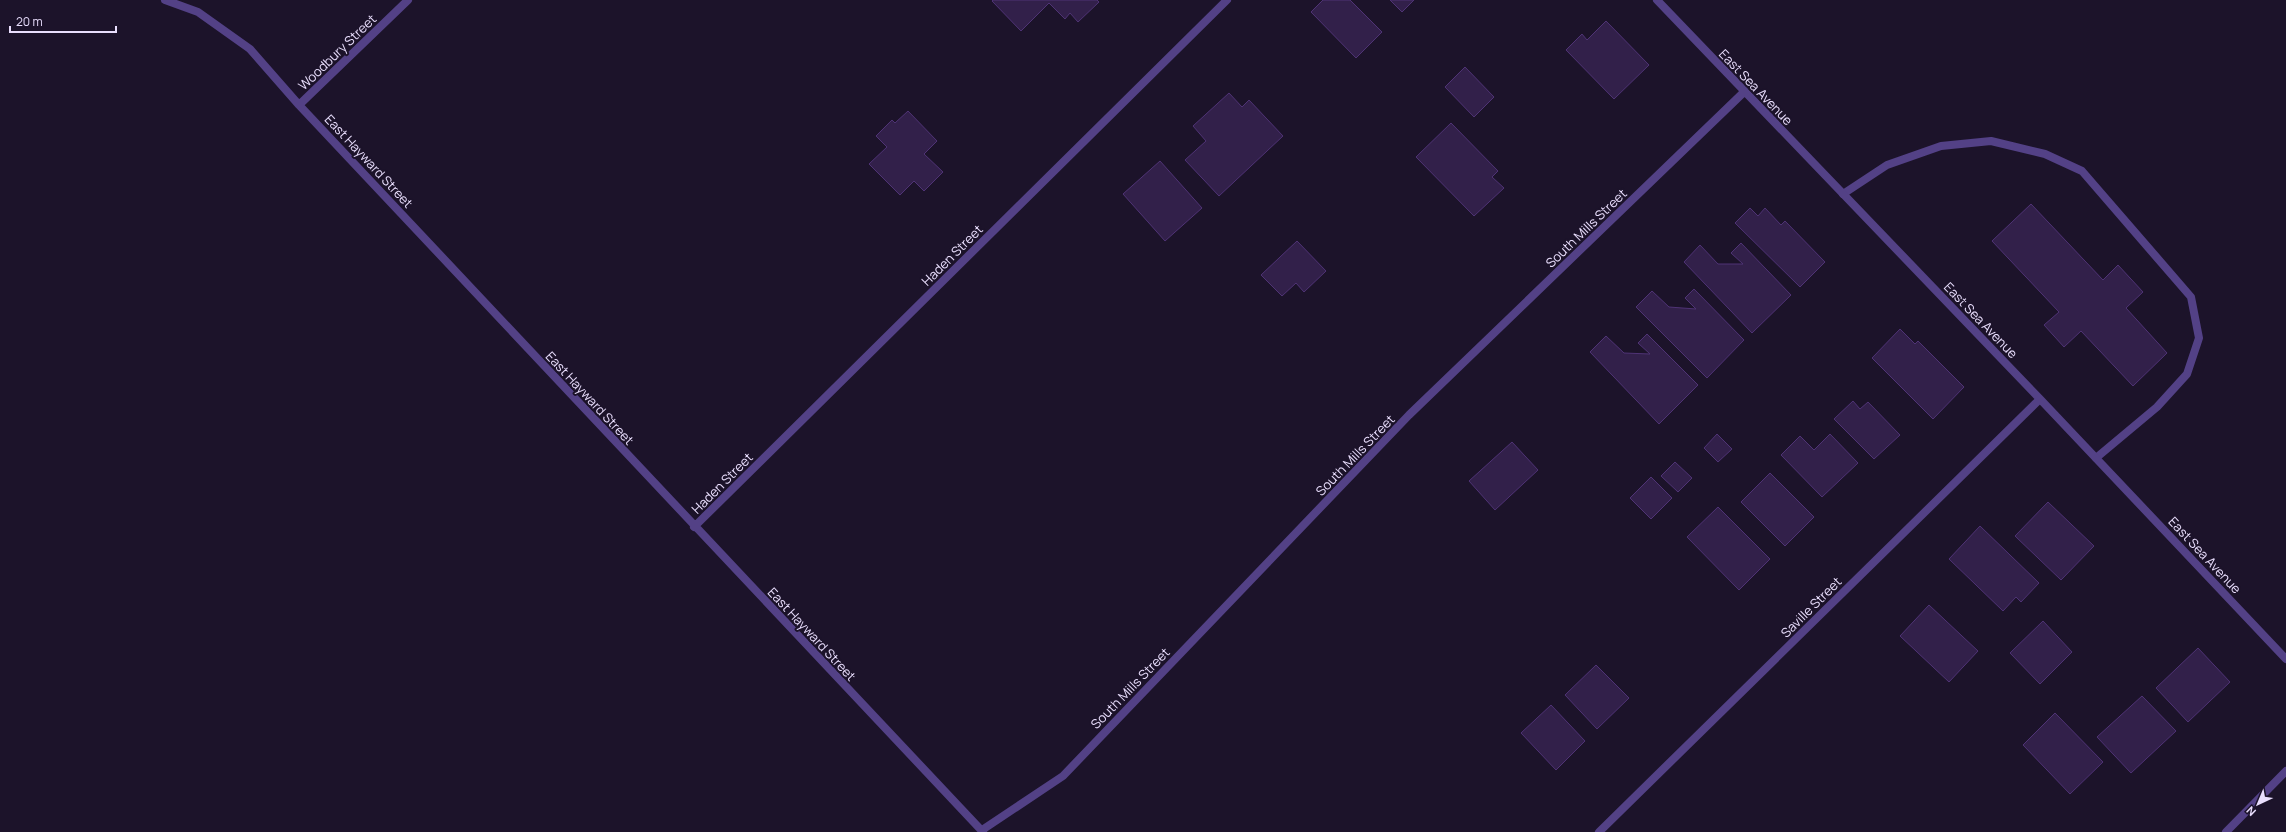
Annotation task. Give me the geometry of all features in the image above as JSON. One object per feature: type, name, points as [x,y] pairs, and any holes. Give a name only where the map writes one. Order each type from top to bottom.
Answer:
[{"type":"street","name":"East Hayward Street","points":[[165,0],[198,12],[250,49],[300,105],[694,527],[982,831]]},
{"type":"street","name":"Woodbury Street","points":[[300,105],[408,0]]},
{"type":"street","name":"Haden Street","points":[[694,527],[1227,0]]},
{"type":"street","name":"East Sea Avenue","points":[[1657,0],[2040,399],[2286,659]]},
{"type":"street","name":"South Mills Street","points":[[982,831],[1063,776],[1409,415],[1744,92]]},
{"type":"street","points":[[1843,194],[1887,165],[1941,146],[1991,141],[2046,154],[2082,171],[2191,297],[2199,338],[2187,374],[2156,407],[2096,458]]},
{"type":"street","name":"Saville Street","points":[[1599,832],[2040,399]]},
{"type":"street","points":[[2226,832],[2286,771]]},
{"type":"building","points":[[1097,0],[1099,2],[1078,22],[1070,13],[1065,19],[1049,3],[1021,31],[992,1]]},
{"type":"building","points":[[1323,0],[1350,0],[1382,32],[1356,58],[1311,12]]},
{"type":"building","points":[[1390,0],[1414,0],[1402,12]]},
{"type":"building","points":[[1606,21],[1649,65],[1614,99],[1566,50],[1582,34],[1587,40]]},
{"type":"building","points":[[1465,67],[1494,97],[1474,117],[1445,87]]},
{"type":"building","points":[[1229,93],[1242,107],[1249,100],[1283,136],[1219,196],[1185,160],[1206,141],[1193,126]]},
{"type":"building","points":[[908,111],[937,141],[924,154],[943,172],[924,191],[914,181],[900,195],[869,164],[887,147],[876,136],[892,120],[895,123]]},
{"type":"building","points":[[1451,123],[1498,171],[1492,177],[1504,188],[1474,216],[1416,157]]},
{"type":"building","points":[[1160,161],[1202,208],[1165,241],[1123,194]]},
{"type":"building","points":[[2031,204],[2103,280],[2118,265],[2143,292],[2126,308],[2167,353],[2133,386],[2081,331],[2064,347],[2044,325],[2059,312],[1992,241]]},
{"type":"building","points":[[1750,208],[1758,216],[1765,208],[1781,225],[1785,221],[1825,262],[1800,287],[1735,223]]},
{"type":"building","points":[[1297,241],[1326,271],[1304,292],[1296,283],[1282,296],[1261,275]]},
{"type":"building","points":[[1741,243],[1791,295],[1752,333],[1684,262],[1700,245],[1718,264],[1743,264],[1731,253]]},
{"type":"building","points":[[1694,289],[1744,340],[1707,378],[1636,307],[1652,291],[1669,307],[1696,309],[1685,298]]},
{"type":"building","points":[[1900,329],[1915,344],[1918,341],[1964,387],[1933,419],[1872,358]]},
{"type":"building","points":[[1647,334],[1698,385],[1659,424],[1590,352],[1606,336],[1624,353],[1650,354],[1638,343]]},
{"type":"building","points":[[1853,401],[1860,409],[1868,402],[1900,435],[1874,459],[1834,419]]},
{"type":"building","points":[[1717,434],[1732,449],[1718,462],[1704,448]]},
{"type":"building","points":[[1830,434],[1858,463],[1822,497],[1781,455],[1800,436],[1814,450]]},
{"type":"building","points":[[1512,442],[1538,470],[1495,510],[1469,481]]},
{"type":"building","points":[[1675,462],[1692,478],[1678,492],[1661,476]]},
{"type":"building","points":[[1770,473],[1814,517],[1785,546],[1741,502]]},
{"type":"building","points":[[1651,477],[1672,498],[1651,519],[1630,498]]},
{"type":"building","points":[[2048,502],[2094,546],[2061,580],[2015,536]]},
{"type":"building","points":[[1718,507],[1770,559],[1739,590],[1687,537]]},
{"type":"building","points":[[1980,526],[2039,583],[2021,602],[2016,597],[2003,611],[1949,559]]},
{"type":"building","points":[[1929,605],[1978,651],[1949,682],[1900,636]]},
{"type":"building","points":[[2043,621],[2072,652],[2040,684],[2010,653]]},
{"type":"building","points":[[2198,648],[2230,682],[2188,722],[2156,688]]},
{"type":"building","points":[[1596,665],[1629,698],[1597,729],[1565,695]]},
{"type":"building","points":[[2142,696],[2176,731],[2131,773],[2097,737]]},
{"type":"building","points":[[1551,705],[1585,741],[1556,770],[1521,733]]},
{"type":"building","points":[[2055,713],[2103,762],[2070,794],[2023,745]]}]
